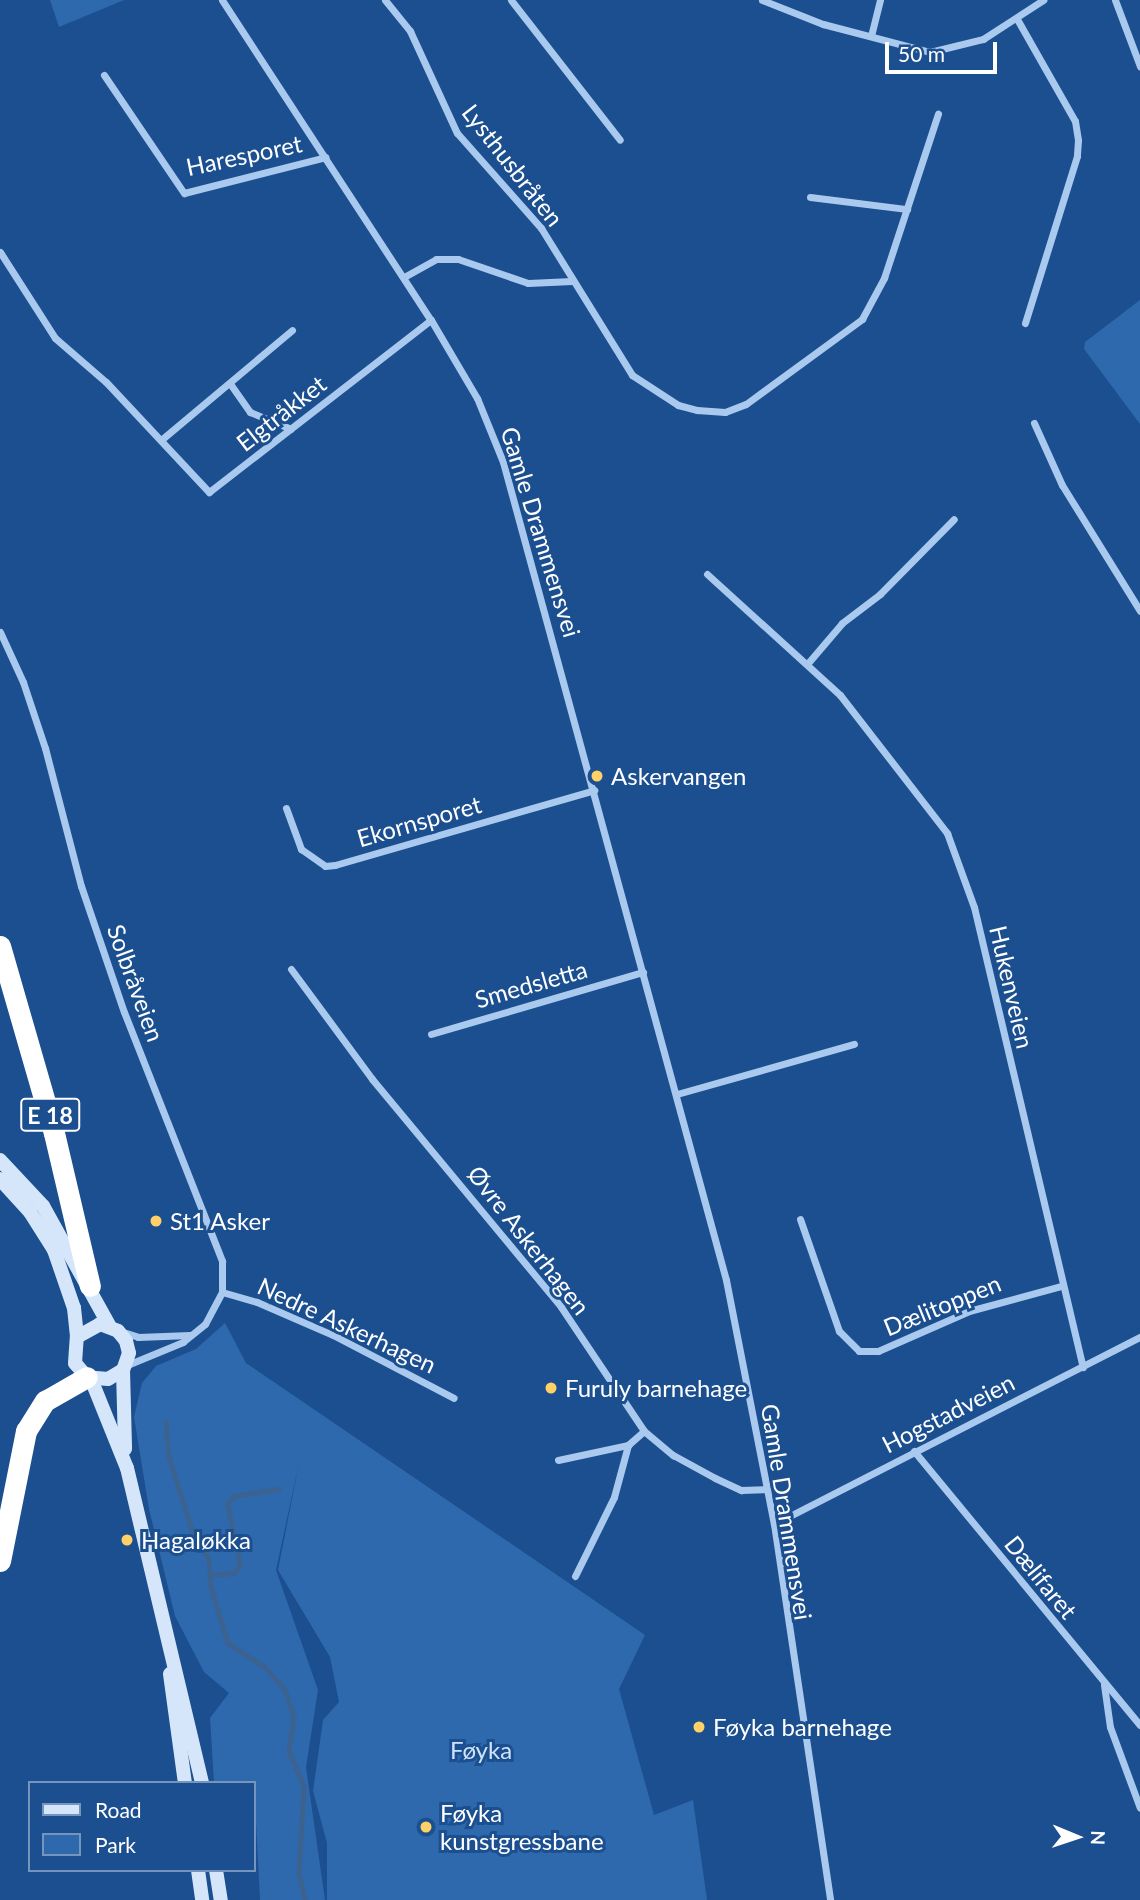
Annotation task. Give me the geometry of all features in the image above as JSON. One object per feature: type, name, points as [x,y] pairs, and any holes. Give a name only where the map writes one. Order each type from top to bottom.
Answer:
[{"type":"highway","name":"E 18","points":[[0,946],[54,1133],[90,1286]]},
{"type":"highway","points":[[0,1561],[26,1431],[45,1401],[83,1381]]},
{"type":"main road","points":[[0,1160],[43,1206],[114,1328],[126,1341],[124,1368],[127,1468],[166,1638],[188,1713],[202,1781]]},
{"type":"main road","points":[[0,1179],[30,1212],[54,1250],[74,1308],[78,1337],[73,1354],[83,1381],[127,1468]]},
{"type":"main road","points":[[78,1337],[91,1326],[114,1328]]},
{"type":"main road","points":[[83,1381],[108,1379],[124,1368]]},
{"type":"main road","points":[[166,1638],[184,1781]]},
{"type":"main road","points":[[198,1872],[202,1900]]},
{"type":"main road","points":[[216,1872],[221,1900]]},
{"type":"street","name":"Gamle Drammensvei","points":[[222,0],[431,320],[477,397],[503,462],[677,1094],[741,1348],[774,1524],[830,1900]]},
{"type":"street","name":"Lysthusbråten","points":[[385,0],[410,31],[457,133],[541,228],[618,356],[649,389],[697,410],[736,409],[820,354],[862,319],[884,278],[938,114]]},
{"type":"street","points":[[511,0],[620,140]]},
{"type":"street","points":[[762,0],[823,24],[920,50],[946,51],[984,39],[1043,0]]},
{"type":"street","points":[[871,36],[880,0]]},
{"type":"street","points":[[1115,0],[1140,66]]},
{"type":"street","points":[[1017,19],[1069,109],[1078,140],[1077,156],[1025,323]]},
{"type":"street","name":"Haresporet","points":[[104,75],[184,193],[326,157]]},
{"type":"street","points":[[810,197],[907,209]]},
{"type":"street","name":"Elgtråkket","points":[[0,252],[55,338],[106,382],[209,492],[431,320]]},
{"type":"street","points":[[404,276],[436,259],[458,259],[528,283],[572,281]]},
{"type":"street","points":[[161,440],[231,385],[292,330]]},
{"type":"street","points":[[231,385],[250,412],[291,429]]},
{"type":"street","points":[[1034,423],[1062,485],[1140,611]]},
{"type":"street","points":[[808,663],[842,623],[880,594],[954,519]]},
{"type":"street","name":"Hukenveien","points":[[707,575],[808,663],[925,801],[960,862],[978,920],[1060,1286],[1083,1367]]},
{"type":"street","name":"Solbråveien","points":[[0,632],[23,682],[45,748],[81,886],[124,1012],[220,1252],[222,1292]]},
{"type":"street","name":"Ekornsporet","points":[[286,808],[301,849],[325,866],[594,790]]},
{"type":"street","name":"Øvre Askerhagen","points":[[291,969],[372,1079],[561,1307],[644,1431],[673,1455],[715,1478],[741,1490],[766,1489]]},
{"type":"street","name":"Smedsletta","points":[[431,1034],[643,972]]},
{"type":"street","points":[[677,1094],[854,1044]]},
{"type":"street","name":"Dælitoppen","points":[[800,1219],[839,1331],[859,1351],[878,1351],[969,1311],[1060,1286]]},
{"type":"street","points":[[124,1368],[191,1335],[215,1311],[222,1292]]},
{"type":"street","name":"Nedre Askerhagen","points":[[222,1292],[257,1302],[333,1335],[454,1398]]},
{"type":"street","points":[[114,1328],[138,1337],[191,1335]]},
{"type":"street","name":"Hogstadveien","points":[[774,1524],[1140,1337]]},
{"type":"street","points":[[558,1460],[628,1445],[644,1431]]},
{"type":"street","points":[[575,1576],[614,1497],[628,1445]]},
{"type":"street","name":"Dælifaret","points":[[914,1451],[1140,1726]]},
{"type":"street","points":[[1104,1685],[1110,1727],[1140,1808]]},
{"type":"green space","points":[[50,0],[124,0],[59,27]]},
{"type":"green space","points":[[1140,300],[1140,424],[1084,349],[1085,342]]},
{"type":"green space","name":"Føyka","points":[[225,1323],[246,1363],[645,1635],[619,1689],[654,1815],[693,1800],[707,1900],[327,1900],[327,1843],[313,1791],[323,1720],[339,1702],[330,1657],[278,1570],[299,1463],[276,1570],[318,1690],[306,1767],[325,1900],[260,1900],[256,1781],[214,1781],[210,1718],[229,1693],[204,1672],[175,1616],[149,1509],[134,1417],[142,1383],[156,1366],[196,1349]]},
{"type":"waterway","points":[[166,1422],[169,1457],[192,1530],[209,1559],[211,1587],[228,1643],[266,1668],[285,1690],[294,1716],[289,1751],[304,1787],[299,1873],[305,1900]]},
{"type":"waterway","points":[[210,1575],[234,1573],[240,1564],[227,1504],[233,1496],[278,1489]]},
{"type":"place","name":"Askervangen","points":[[597,776]]},
{"type":"place","name":"St1 Asker","points":[[156,1221]]},
{"type":"place","name":"Furuly barnehage","points":[[551,1388]]},
{"type":"place","name":"Hagaløkka","points":[[127,1540]]},
{"type":"place","name":"Føyka barnehage","points":[[699,1727]]},
{"type":"place","name":"Føyka kunstgressbane","points":[[426,1827]]}]
